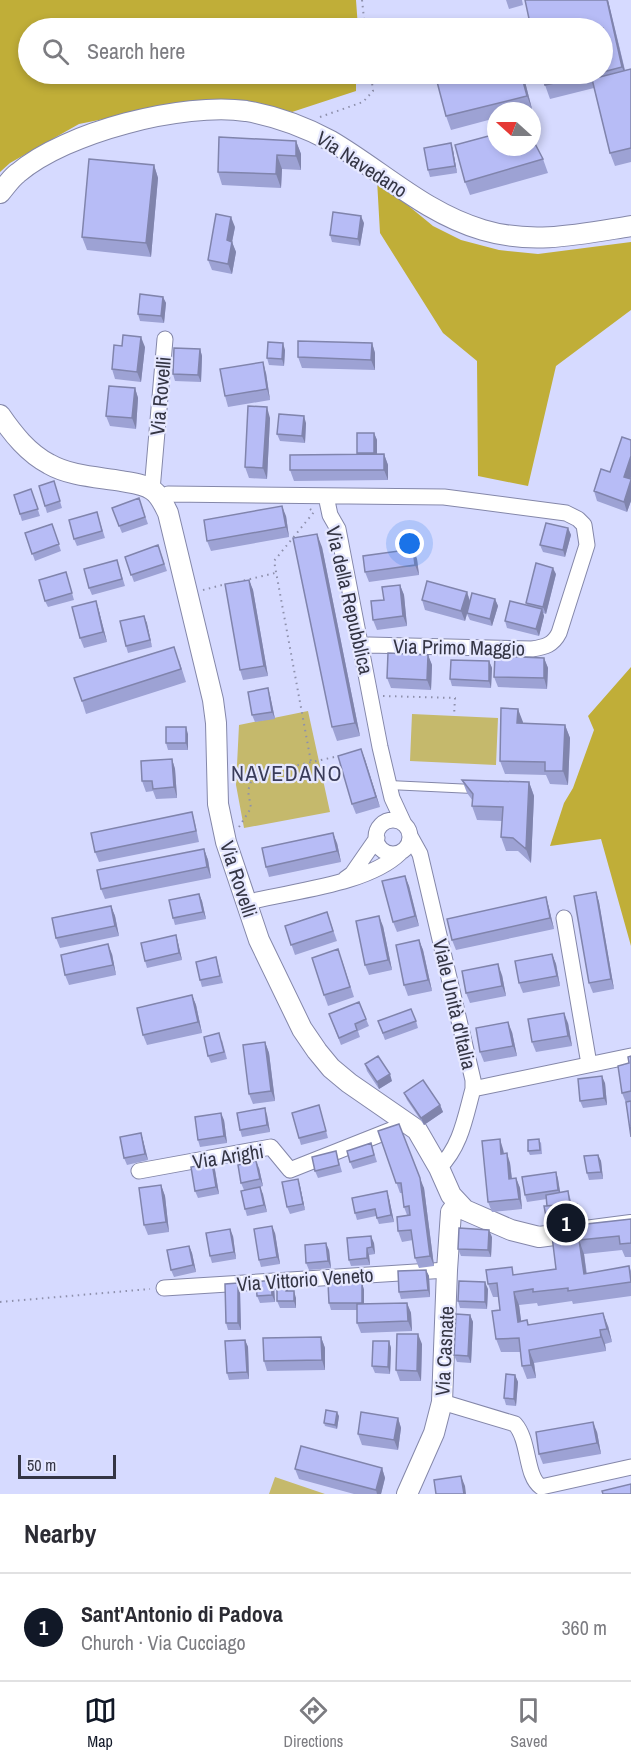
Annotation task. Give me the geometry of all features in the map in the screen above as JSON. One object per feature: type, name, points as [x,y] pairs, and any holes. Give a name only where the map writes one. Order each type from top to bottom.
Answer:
[{"type":"street","name":"Via Navedano","points":[[2,194],[17,174],[36,160],[90,134],[132,121],[174,114],[244,111],[271,116],[332,141],[428,207],[483,231],[512,237],[545,239],[631,226]]},
{"type":"street","name":"Via Rovelli","points":[[165,339],[156,494],[168,513],[213,700],[216,723],[218,804],[226,842],[245,903],[274,974],[302,1029],[317,1051],[331,1068],[349,1083],[417,1130],[457,1204]]},
{"type":"street","points":[[0,415],[29,450],[48,464],[71,473],[137,484],[156,494],[326,496]]},
{"type":"street","name":"Via Primo Maggio","points":[[326,496],[444,497],[566,513],[584,525],[586,545],[554,641],[546,646],[532,649],[362,646]]},
{"type":"street","name":"Via della Repubblica","points":[[326,496],[330,515],[338,529],[390,792]]},
{"type":"street","points":[[342,880],[352,874],[385,822],[392,809],[390,792]]},
{"type":"street","name":"Viale Unità d'Italia","points":[[390,792],[420,854],[473,1089],[458,1142],[439,1168]]},
{"type":"street","points":[[245,903],[362,876],[394,859],[410,843],[407,830],[398,821],[385,822]]},
{"type":"street","points":[[376,838],[382,850],[394,854],[400,853]]},
{"type":"street","points":[[564,918],[589,1064]]},
{"type":"street","points":[[473,1089],[631,1056]]},
{"type":"street","name":"Via Arighi","points":[[139,1171],[271,1146],[290,1170],[395,1129],[405,1121]]},
{"type":"street","points":[[457,1204],[465,1210],[511,1230],[539,1237],[631,1225]]},
{"type":"street","name":"Via Casnate","points":[[407,1494],[434,1432],[442,1402],[451,1212],[457,1204]]},
{"type":"street","name":"Via Vittorio Veneto","points":[[164,1288],[447,1270]]},
{"type":"street","points":[[442,1402],[515,1424],[522,1432],[533,1478],[541,1487],[631,1467]]},
{"type":"lane","points":[[390,792],[478,789]]},
{"type":"path","points":[[362,0],[364,18]]},
{"type":"path","points":[[295,125],[363,102],[373,91],[372,84]]},
{"type":"path","points":[[306,507],[314,512],[274,561],[311,762]]},
{"type":"path","points":[[194,592],[275,573]]},
{"type":"path","points":[[371,695],[455,698],[454,716]]},
{"type":"path","points":[[239,827],[251,808],[248,791],[253,775],[339,756]]},
{"type":"path","points":[[237,816],[239,827]]},
{"type":"path","points":[[226,842],[233,840],[230,828],[239,827]]},
{"type":"path","points":[[0,1302],[164,1288]]},
{"type":"shaded area","points":[[0,0],[356,0],[357,18],[18,18],[18,84],[356,84],[356,91],[292,112],[249,102],[193,101],[79,124],[10,163],[0,172]]},
{"type":"shaded area","points":[[377,180],[433,226],[461,240],[499,250],[538,254],[631,242],[631,310],[556,366],[528,486],[478,476],[477,361],[443,333],[380,233]]},
{"type":"shaded area","points":[[631,667],[631,946],[601,839],[550,846],[564,803],[573,788],[594,730],[588,716]]},
{"type":"shaded area","points":[[308,711],[330,812],[244,828],[236,785],[239,725]]},
{"type":"shaded area","points":[[412,714],[498,718],[496,765],[410,761]]},
{"type":"shaded area","points":[[275,1477],[325,1494],[269,1494]]},
{"type":"building","points":[[525,0],[607,0],[611,18],[529,18]]},
{"type":"building","points":[[613,27],[622,67],[613,69]]},
{"type":"building","points":[[631,69],[631,148],[610,153],[593,84],[613,84],[613,74]]},
{"type":"building","points":[[438,84],[524,84],[527,96],[503,102],[487,102],[487,106],[446,116]]},
{"type":"building","points":[[487,136],[487,156],[541,155],[543,159],[465,182],[455,145]]},
{"type":"building","points":[[219,137],[296,141],[296,156],[277,155],[276,174],[218,172]]},
{"type":"building","points":[[451,143],[455,166],[428,170],[424,148]]},
{"type":"building","points":[[89,159],[154,165],[146,243],[82,237]]},
{"type":"building","points":[[333,212],[361,216],[358,239],[330,235]]},
{"type":"building","points":[[216,214],[231,217],[227,240],[232,242],[228,264],[208,260]]},
{"type":"building","points":[[140,294],[163,297],[161,316],[138,314]]},
{"type":"building","points":[[123,335],[141,337],[137,372],[112,369],[114,345],[122,346]]},
{"type":"building","points":[[298,341],[372,343],[371,360],[298,357]]},
{"type":"building","points":[[268,342],[283,343],[282,359],[267,358]]},
{"type":"building","points":[[174,348],[200,349],[198,375],[173,374]]},
{"type":"building","points":[[263,362],[267,389],[225,396],[220,369]]},
{"type":"building","points":[[109,386],[135,388],[132,418],[106,416]]},
{"type":"building","points":[[248,406],[267,407],[263,468],[245,467]]},
{"type":"building","points":[[279,414],[304,416],[302,436],[277,434]]},
{"type":"building","points":[[357,433],[374,433],[374,453],[357,453]]},
{"type":"building","points":[[622,437],[631,440],[631,456],[624,477],[631,480],[624,502],[594,491],[601,469],[610,472]]},
{"type":"building","points":[[384,454],[384,470],[290,470],[290,455]]},
{"type":"building","points":[[54,481],[60,501],[45,506],[39,486]]},
{"type":"building","points":[[31,489],[38,509],[20,514],[14,495]]},
{"type":"building","points":[[139,498],[145,517],[119,526],[112,508]]},
{"type":"building","points":[[282,506],[286,527],[207,541],[204,520]]},
{"type":"building","points":[[97,512],[102,531],[74,539],[69,520]]},
{"type":"building","points":[[546,523],[568,528],[563,550],[540,545]]},
{"type":"building","points":[[52,524],[59,544],[32,554],[25,533]]},
{"type":"building","points":[[317,534],[355,723],[332,727],[293,538]]},
{"type":"building","points":[[158,545],[164,564],[131,575],[125,557]]},
{"type":"building","points":[[413,549],[415,565],[365,572],[363,556]]},
{"type":"building","points":[[117,560],[122,579],[89,588],[84,569]]},
{"type":"building","points":[[536,563],[553,568],[543,607],[526,603]]},
{"type":"building","points":[[66,572],[72,593],[45,601],[39,580]]},
{"type":"building","points":[[249,580],[264,666],[240,670],[225,584]]},
{"type":"building","points":[[427,581],[467,592],[461,611],[422,600]]},
{"type":"building","points":[[400,585],[403,616],[373,620],[371,601],[384,600],[382,587]]},
{"type":"building","points":[[472,593],[495,599],[490,619],[467,613]]},
{"type":"building","points":[[96,601],[103,632],[80,638],[72,607]]},
{"type":"building","points":[[510,601],[542,609],[536,629],[505,621]]},
{"type":"building","points":[[144,616],[150,640],[126,646],[120,621]]},
{"type":"building","points":[[174,647],[181,669],[82,701],[74,678]]},
{"type":"building","points":[[388,653],[428,655],[427,680],[387,678]]},
{"type":"building","points":[[495,656],[544,658],[544,678],[494,677]]},
{"type":"building","points":[[451,660],[489,661],[489,681],[450,679]]},
{"type":"building","points":[[268,688],[272,712],[252,715],[248,692]]},
{"type":"building","points":[[501,708],[518,709],[517,723],[565,725],[563,771],[545,771],[545,762],[500,761]]},
{"type":"building","points":[[166,727],[186,727],[186,743],[166,743]]},
{"type":"building","points":[[361,749],[376,797],[352,804],[338,756]]},
{"type":"building","points":[[172,759],[174,787],[153,789],[152,781],[142,781],[141,761]]},
{"type":"building","points":[[462,780],[529,782],[526,849],[513,838],[501,837],[503,807],[472,806],[473,794]]},
{"type":"building","points":[[192,812],[196,831],[95,852],[91,833]]},
{"type":"building","points":[[333,833],[337,851],[266,867],[262,848]]},
{"type":"building","points":[[204,849],[207,867],[101,889],[97,870]]},
{"type":"building","points":[[405,876],[415,916],[393,922],[382,881]]},
{"type":"building","points":[[596,892],[611,979],[589,983],[574,896]]},
{"type":"building","points":[[199,894],[203,912],[173,918],[169,900]]},
{"type":"building","points":[[546,897],[550,918],[452,940],[447,919]]},
{"type":"building","points":[[111,906],[115,926],[56,938],[52,918]]},
{"type":"building","points":[[327,912],[333,931],[291,945],[285,926]]},
{"type":"building","points":[[379,916],[388,960],[365,965],[356,921]]},
{"type":"building","points":[[176,935],[179,953],[145,961],[141,943]]},
{"type":"building","points":[[419,940],[428,980],[404,985],[396,945]]},
{"type":"building","points":[[108,944],[113,965],[65,975],[61,955]]},
{"type":"building","points":[[338,949],[350,987],[324,995],[312,958]]},
{"type":"building","points":[[552,954],[557,976],[519,983],[515,961]]},
{"type":"building","points":[[216,957],[220,976],[200,980],[196,962]]},
{"type":"building","points":[[498,964],[502,986],[466,993],[462,971]]},
{"type":"building","points":[[192,995],[198,1022],[143,1035],[137,1008]]},
{"type":"building","points":[[359,1002],[366,1019],[355,1024],[357,1030],[339,1038],[329,1014]]},
{"type":"building","points":[[411,1009],[416,1021],[383,1033],[378,1021]]},
{"type":"building","points":[[564,1013],[568,1036],[532,1042],[528,1019]]},
{"type":"building","points":[[508,1022],[513,1046],[480,1052],[476,1028]]},
{"type":"building","points":[[219,1033],[224,1052],[208,1056],[204,1037]]},
{"type":"building","points":[[265,1042],[271,1091],[249,1094],[243,1045]]},
{"type":"building","points":[[378,1056],[390,1074],[377,1082],[365,1064]]},
{"type":"building","points":[[631,1056],[631,1091],[622,1093],[618,1066],[629,1063],[628,1057]]},
{"type":"building","points":[[602,1076],[604,1098],[580,1101],[578,1079]]},
{"type":"building","points":[[423,1080],[440,1105],[421,1118],[404,1093]]},
{"type":"building","points":[[631,1101],[631,1137],[626,1102]]},
{"type":"building","points":[[319,1105],[326,1131],[299,1138],[292,1113]]},
{"type":"building","points":[[265,1108],[267,1125],[240,1130],[237,1113]]},
{"type":"building","points":[[221,1113],[224,1136],[198,1140],[195,1117]]},
{"type":"building","points":[[399,1124],[420,1178],[430,1256],[415,1258],[411,1230],[398,1231],[397,1217],[410,1215],[409,1206],[404,1207],[401,1183],[396,1183],[378,1131]]},
{"type":"building","points":[[141,1133],[145,1154],[124,1158],[120,1137]]},
{"type":"building","points":[[500,1139],[501,1154],[507,1153],[509,1179],[516,1178],[519,1199],[488,1202],[482,1141]]},
{"type":"building","points":[[539,1139],[540,1150],[528,1151],[528,1140]]},
{"type":"building","points":[[371,1143],[374,1155],[350,1162],[347,1151]]},
{"type":"building","points":[[336,1151],[339,1165],[315,1171],[312,1157]]},
{"type":"building","points":[[598,1155],[601,1172],[587,1173],[584,1156]]},
{"type":"building","points":[[256,1161],[260,1179],[241,1183],[238,1165]]},
{"type":"building","points":[[212,1163],[216,1187],[195,1191],[191,1167]]},
{"type":"building","points":[[556,1172],[558,1190],[525,1195],[522,1177]]},
{"type":"building","points":[[298,1179],[303,1204],[287,1207],[282,1182]]},
{"type":"building","points":[[161,1185],[166,1222],[144,1225],[139,1188]]},
{"type":"building","points":[[260,1187],[264,1205],[245,1209],[241,1191]]},
{"type":"building","points":[[387,1191],[391,1215],[377,1218],[375,1209],[355,1213],[352,1198]]},
{"type":"building","points":[[568,1191],[570,1204],[547,1206],[546,1195]]},
{"type":"building","points":[[577,1204],[579,1213],[572,1214],[570,1218],[547,1222],[544,1206]]},
{"type":"building","points":[[631,1219],[631,1243],[620,1244],[619,1236],[579,1240],[584,1274],[629,1266],[631,1282],[568,1291],[568,1288],[514,1292],[518,1322],[527,1320],[528,1325],[603,1313],[607,1329],[600,1330],[601,1337],[529,1350],[531,1365],[522,1366],[519,1338],[496,1339],[492,1311],[500,1310],[497,1283],[488,1284],[486,1270],[512,1267],[513,1275],[556,1269],[551,1228]]},
{"type":"building","points":[[272,1226],[277,1257],[259,1260],[254,1229]]},
{"type":"building","points":[[459,1228],[489,1230],[488,1250],[458,1249]]},
{"type":"building","points":[[230,1229],[234,1252],[210,1256],[206,1233]]},
{"type":"building","points":[[371,1236],[372,1247],[367,1248],[367,1258],[349,1260],[347,1238]]},
{"type":"building","points":[[326,1243],[328,1261],[306,1263],[305,1245]]},
{"type":"building","points":[[189,1246],[193,1265],[171,1270],[167,1250]]},
{"type":"building","points":[[426,1270],[428,1290],[399,1292],[398,1271]]},
{"type":"building","points":[[271,1280],[272,1295],[257,1296],[256,1282]]},
{"type":"building","points":[[277,1280],[286,1280],[286,1291],[294,1291],[294,1301],[277,1301]]},
{"type":"building","points":[[459,1281],[485,1282],[485,1302],[458,1301]]},
{"type":"building","points":[[238,1283],[238,1323],[226,1323],[225,1284]]},
{"type":"building","points":[[328,1283],[362,1283],[362,1303],[329,1303]]},
{"type":"building","points":[[407,1303],[408,1321],[357,1323],[357,1304]]},
{"type":"building","points":[[456,1314],[470,1315],[468,1356],[454,1355]]},
{"type":"building","points":[[397,1334],[418,1334],[417,1371],[396,1370]]},
{"type":"building","points":[[321,1337],[322,1360],[264,1361],[263,1338]]},
{"type":"building","points":[[245,1340],[247,1372],[227,1373],[225,1341]]},
{"type":"building","points":[[373,1341],[389,1341],[388,1367],[372,1366]]},
{"type":"building","points":[[506,1374],[515,1375],[514,1399],[504,1398]]},
{"type":"building","points":[[326,1410],[337,1412],[335,1425],[324,1423]]},
{"type":"building","points":[[361,1412],[398,1418],[394,1440],[358,1434]]},
{"type":"building","points":[[593,1422],[597,1443],[539,1454],[536,1432]]},
{"type":"building","points":[[301,1446],[382,1468],[376,1490],[295,1469]]},
{"type":"building","points":[[461,1476],[464,1494],[436,1494],[434,1480]]},
{"type":"building","points":[[631,1484],[631,1494],[603,1494],[602,1491]]},
{"type":"place","name":"Sant'Antonio di Padova","points":[[566,1223]]},
{"type":"district","name":"NAVEDANO","points":[[287,773]]}]
